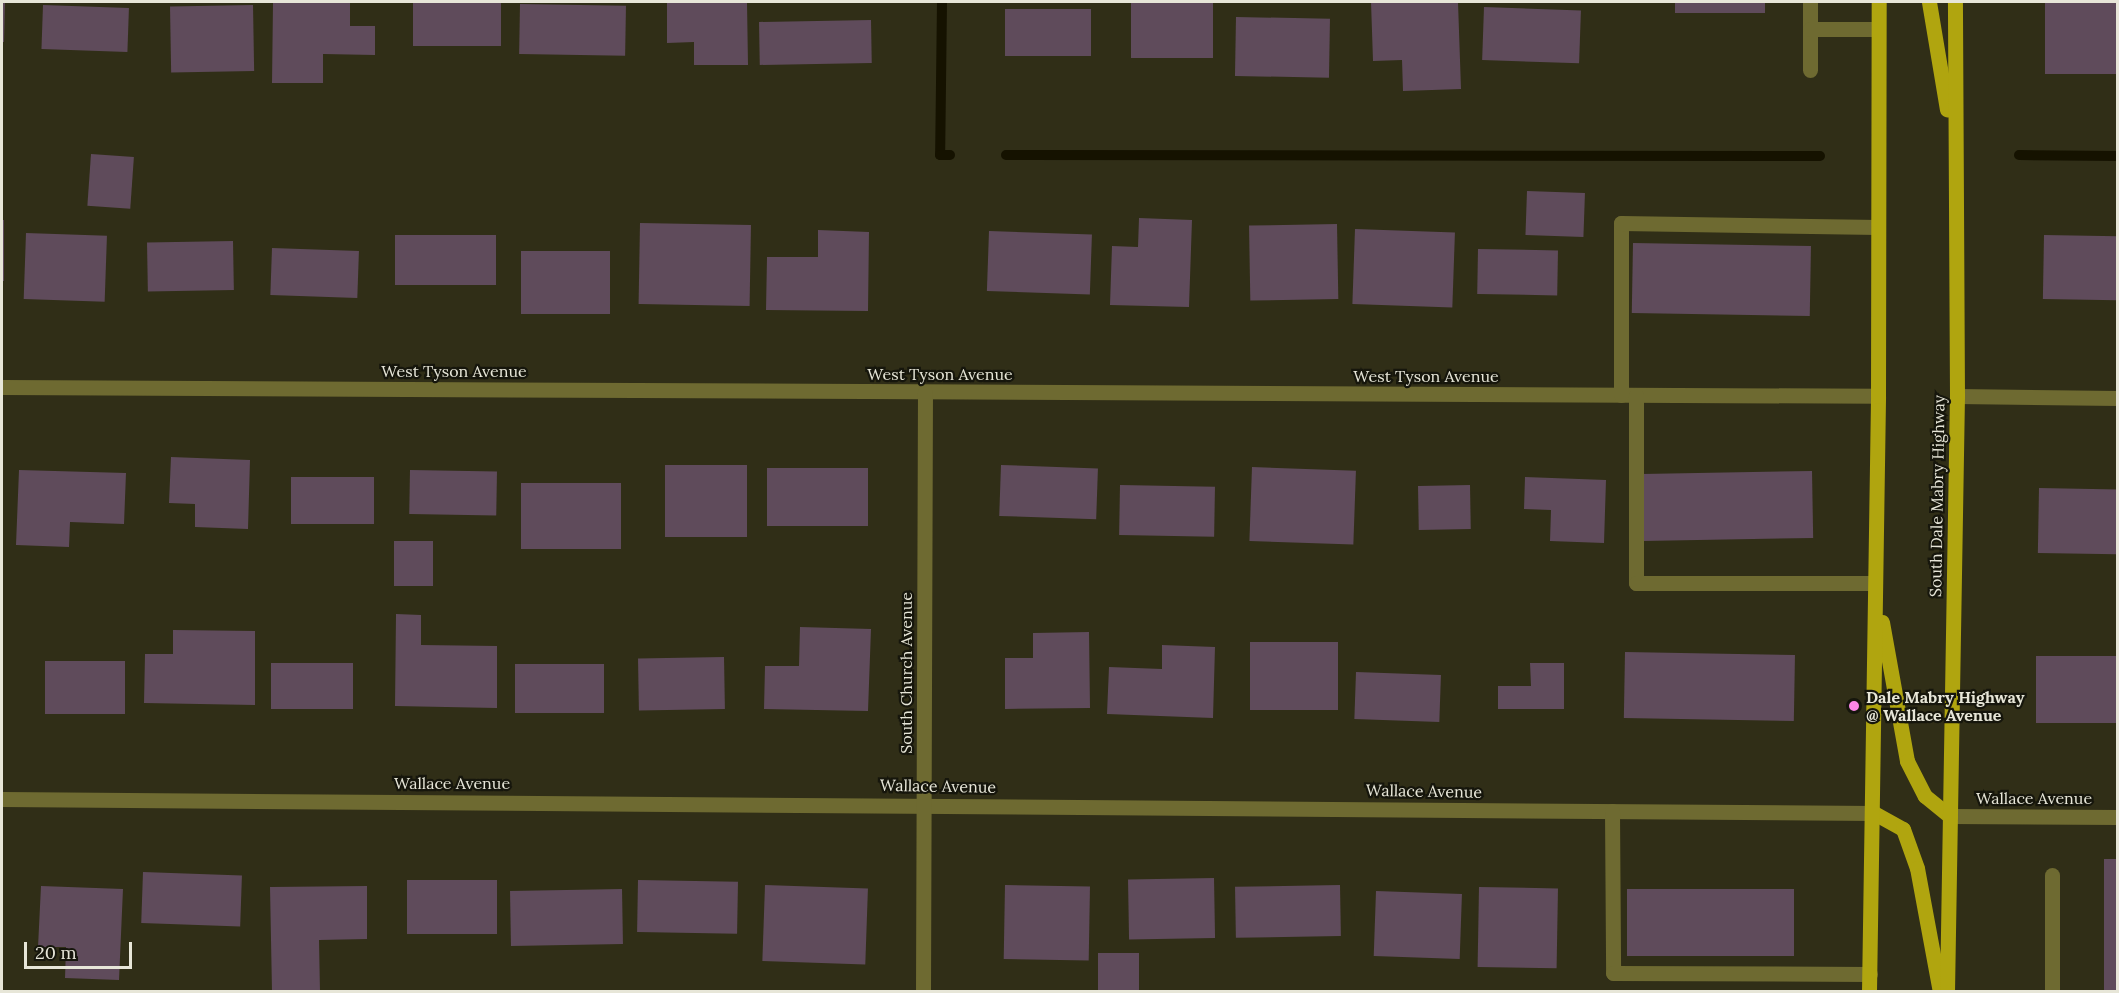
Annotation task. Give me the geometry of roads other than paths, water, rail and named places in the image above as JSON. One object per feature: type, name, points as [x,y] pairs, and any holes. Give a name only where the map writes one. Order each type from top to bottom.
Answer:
[{"type":"main road","points":[[1869,992],[1874,813],[1879,2]]},
{"type":"main road","points":[[1929,2],[1954,150]]},
{"type":"main road","name":"South Dale Mabry Highway","points":[[1947,992],[1957,396],[1954,150],[1956,2]]},
{"type":"main road","points":[[1875,584],[1907,761],[1925,796],[1950,816]]},
{"type":"main road","points":[[1874,813],[1903,829],[1917,868],[1940,992]]},
{"type":"street","points":[[1810,2],[1810,70]]},
{"type":"street","points":[[1810,29],[1878,29]]},
{"type":"street","points":[[1875,584],[1636,583],[1621,223],[1878,227]]},
{"type":"street","name":"West Tyson Avenue","points":[[2,387],[1878,396]]},
{"type":"street","name":"South Church Avenue","points":[[922,992],[926,392]]},
{"type":"street","points":[[1957,396],[2118,398]]},
{"type":"street","name":"Wallace Avenue","points":[[2,798],[1874,813]]},
{"type":"street","points":[[1612,811],[1613,973],[1870,974]]},
{"type":"street","name":"Wallace Avenue","points":[[1950,816],[2118,817]]},
{"type":"street","points":[[2052,875],[2052,992]]},
{"type":"waterway","points":[[942,2],[940,155],[950,155]]},
{"type":"waterway","points":[[1006,155],[1820,156]]},
{"type":"waterway","points":[[2019,155],[2118,156]]},
{"type":"place","name":"Dale Mabry Highway @ Wallace Avenue","points":[[1854,706]]}]
